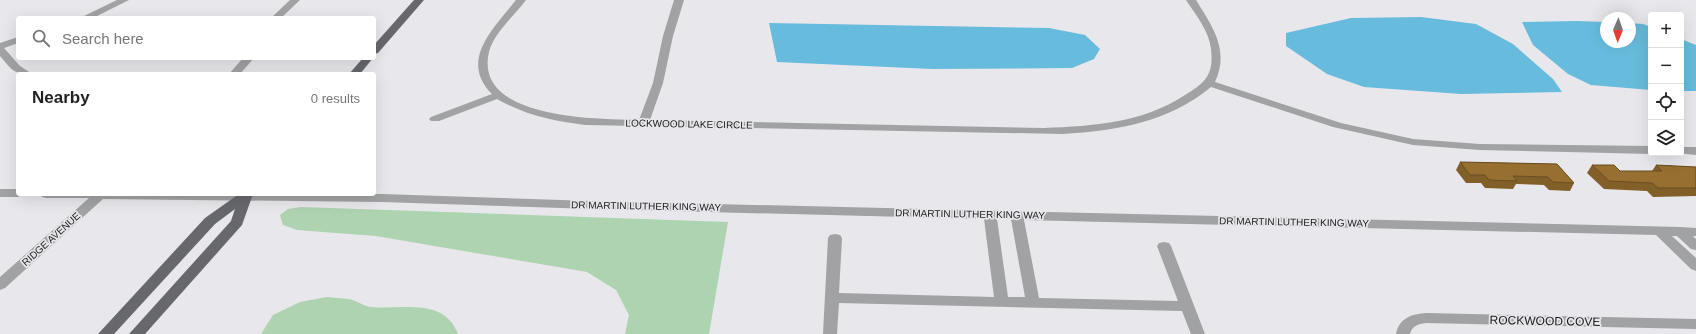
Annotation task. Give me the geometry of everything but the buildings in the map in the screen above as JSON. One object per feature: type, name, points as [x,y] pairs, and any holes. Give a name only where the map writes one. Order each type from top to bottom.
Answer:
[{"type":"main road","points":[[376,49],[419,0]]},
{"type":"main road","points":[[356,72],[366,60]]},
{"type":"main road","points":[[105,334],[210,221],[246,196]]},
{"type":"main road","points":[[136,334],[237,222],[246,196]]},
{"type":"street","points":[[89,16],[124,0]]},
{"type":"street","points":[[278,16],[295,0]]},
{"type":"street","name":"LOCKWOOD LAKE CIRCLE","points":[[521,0],[491,40],[484,52],[482,65],[485,77],[498,95],[514,105],[533,113],[552,118],[585,122],[997,130],[1079,130],[1123,125],[1142,120],[1172,109],[1210,83]]},
{"type":"street","points":[[643,123],[658,83],[668,36],[679,0]]},
{"type":"street","points":[[1191,0],[1210,33],[1216,48],[1216,59],[1210,83],[1337,125],[1413,142],[1480,147],[1648,150]]},
{"type":"street","points":[[0,46],[16,41]]},
{"type":"street","points":[[0,50],[16,68],[23,72]]},
{"type":"street","points":[[236,72],[247,60]]},
{"type":"street","points":[[435,119],[498,95]]},
{"type":"street","points":[[1684,151],[1696,151]]},
{"type":"street","points":[[0,193],[16,193]]},
{"type":"street","name":"RIDGE AVENUE","points":[[0,285],[99,196]]},
{"type":"street","name":"DR MARTIN LUTHER KING WAY","points":[[246,196],[1696,232]]},
{"type":"street","points":[[990,215],[1002,302]]},
{"type":"street","points":[[1017,216],[1033,303]]},
{"type":"street","points":[[1659,231],[1696,266]]},
{"type":"street","points":[[1680,231],[1696,246]]},
{"type":"street","points":[[830,334],[835,238]]},
{"type":"street","points":[[1164,246],[1198,334]]},
{"type":"street","points":[[832,298],[1188,306]]},
{"type":"street","name":"ROCKWOOD COVE","points":[[1403,334],[1407,324],[1415,319],[1426,318],[1696,324]]},
{"type":"green space","points":[[301,207],[728,222],[709,334],[625,334],[629,315],[616,290],[587,272],[376,236],[297,230],[283,225],[280,215],[288,209]]},
{"type":"green space","points":[[327,297],[351,300],[371,307],[408,307],[432,310],[443,315],[452,322],[458,334],[261,334],[273,315],[300,302]]},
{"type":"water","points":[[1421,17],[1476,24],[1513,44],[1553,79],[1562,92],[1461,94],[1364,87],[1327,74],[1286,46],[1286,33],[1351,18]]},
{"type":"water","points":[[1522,22],[1600,22],[1600,48],[1636,48],[1636,23],[1648,26],[1648,90],[1591,85],[1568,74],[1533,45]]},
{"type":"water","points":[[769,23],[1049,28],[1085,35],[1100,49],[1094,59],[1072,68],[932,69],[777,62]]},
{"type":"water","points":[[1684,40],[1696,45],[1696,91],[1684,91]]}]
